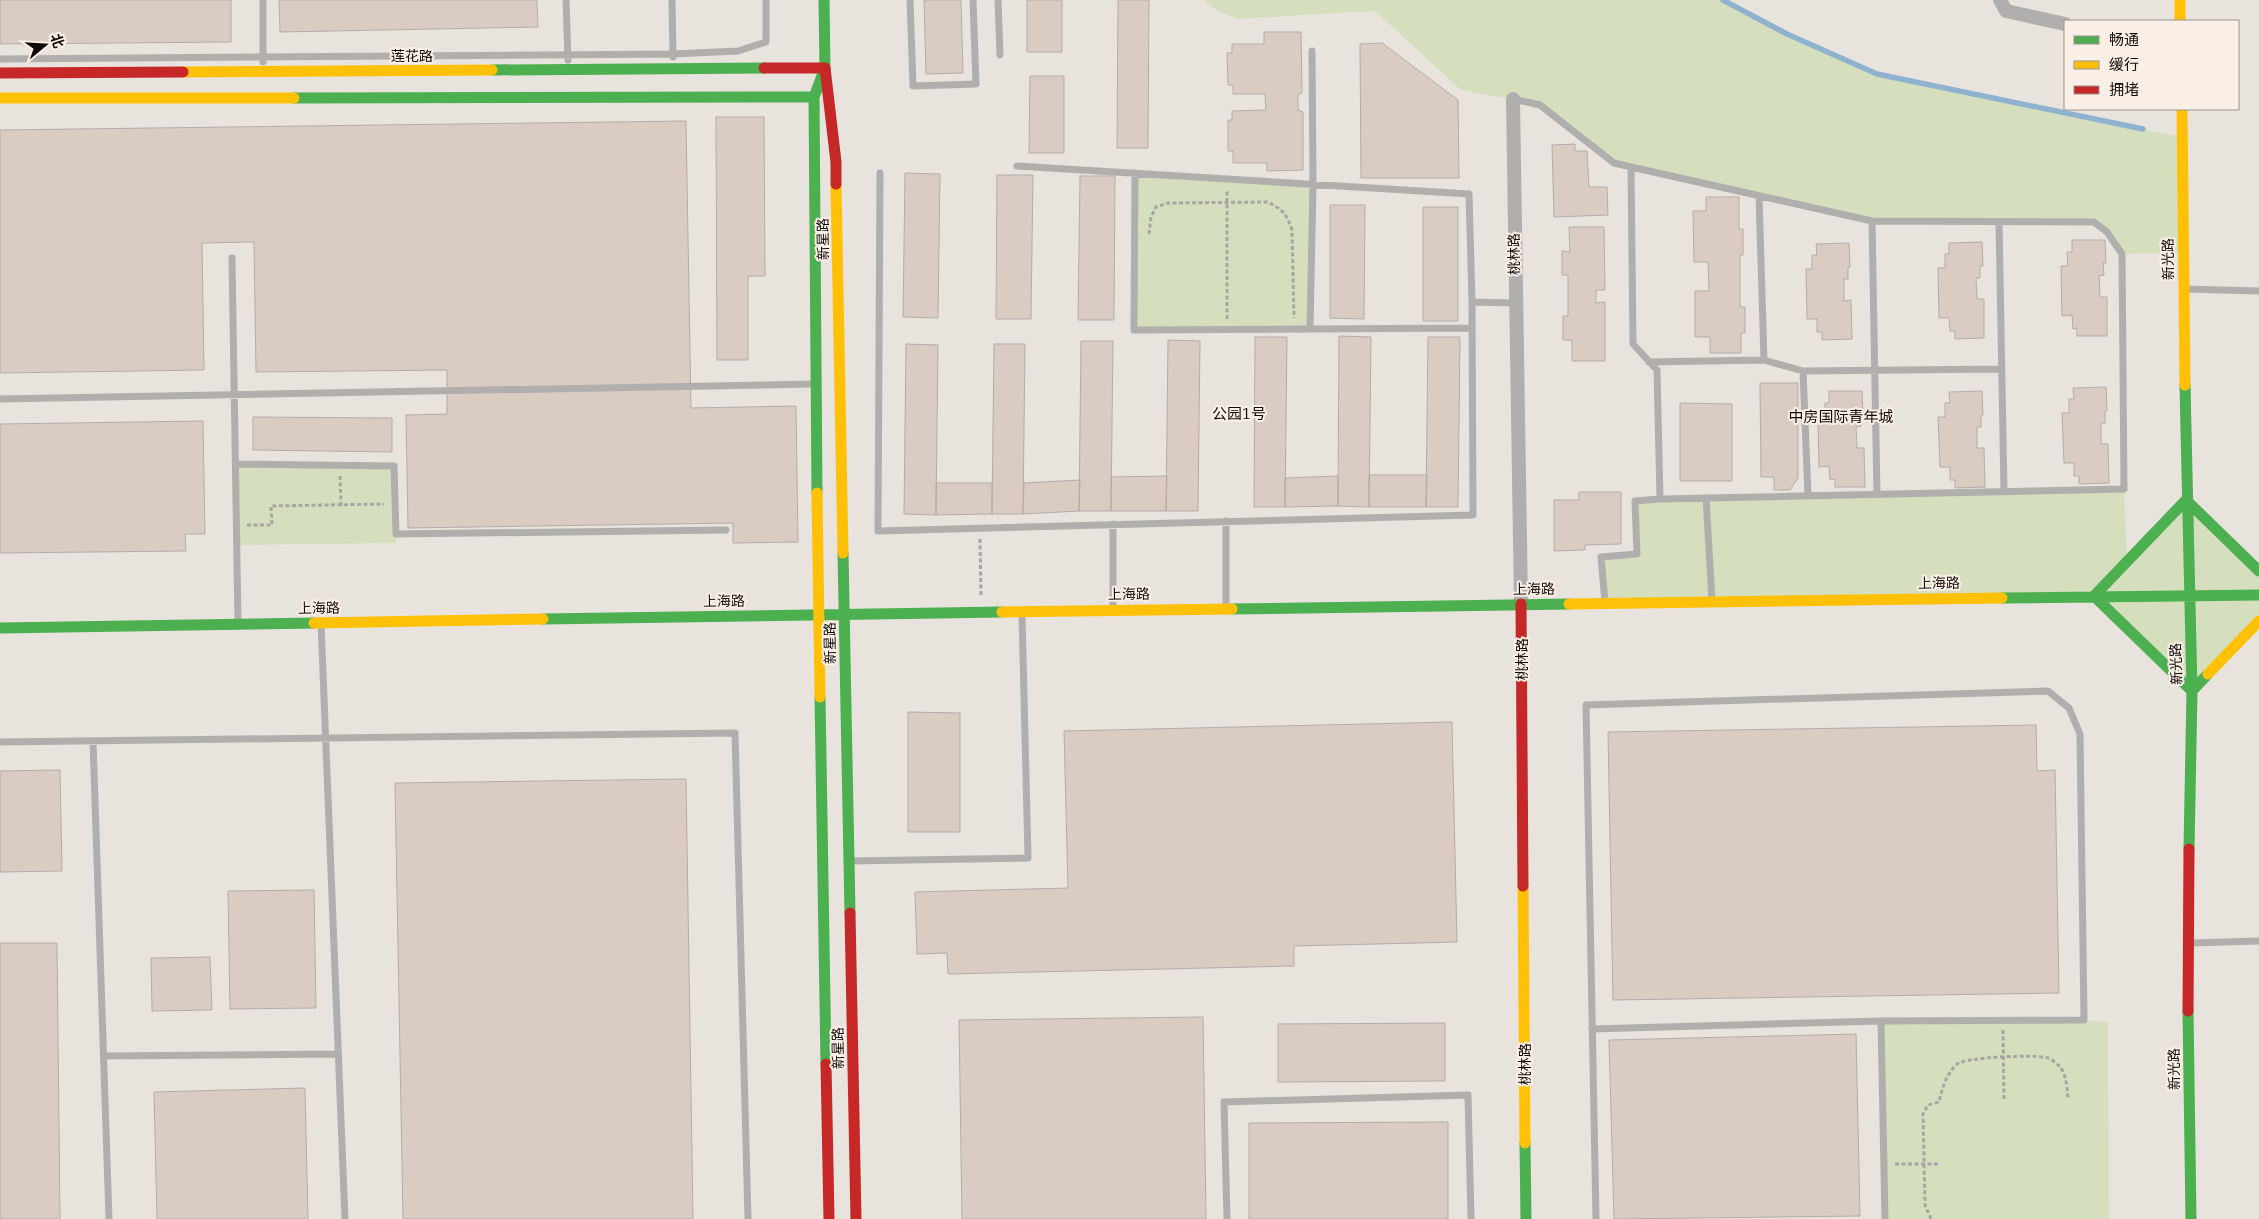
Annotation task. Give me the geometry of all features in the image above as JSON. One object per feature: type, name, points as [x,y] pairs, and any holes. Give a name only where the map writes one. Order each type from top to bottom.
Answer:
[{"type":"street","name":"新星路","points":[[824,0],[825,68],[836,162],[856,1219]]},
{"type":"street","points":[[2000,0],[2006,11],[2064,24]]},
{"type":"street","points":[[2180,0],[2180,20]]},
{"type":"street","name":"莲花路","points":[[0,73],[825,68]]},
{"type":"street","points":[[0,98],[814,97],[825,68]]},
{"type":"street","name":"新星路","points":[[814,97],[818,614],[828,1219]]},
{"type":"street","name":"桃林路","points":[[1512,99],[1521,604],[1526,1219]]},
{"type":"street","name":"新光路","points":[[2182,110],[2186,500],[2192,691],[2187,943],[2191,1219]]},
{"type":"street","points":[[2259,571],[2186,500],[2094,596],[2192,691],[2259,621]]},
{"type":"street","name":"上海路","points":[[0,628],[1604,602],[2259,595]]},
{"type":"lane","points":[[262,72],[263,0]]},
{"type":"lane","points":[[566,0],[568,70]]},
{"type":"lane","points":[[672,0],[673,69]]},
{"type":"lane","points":[[0,59],[738,52],[766,42],[766,0]]},
{"type":"lane","points":[[910,0],[912,86],[976,84],[973,0]]},
{"type":"lane","points":[[998,0],[1000,55]]},
{"type":"lane","points":[[1310,329],[1312,51]]},
{"type":"lane","points":[[1512,99],[1540,105],[1614,163],[1872,221],[2094,222],[2107,232],[2122,254],[2124,489],[1635,501],[1637,554],[1601,557],[1604,602]]},
{"type":"lane","points":[[880,173],[878,531],[1473,515],[1472,302],[1469,194],[1018,166]]},
{"type":"lane","points":[[1631,167],[1633,344],[1657,370],[1660,499]]},
{"type":"lane","points":[[1135,173],[1134,330],[1472,328]]},
{"type":"lane","points":[[1759,196],[1764,360]]},
{"type":"lane","points":[[1872,221],[1877,495]]},
{"type":"lane","points":[[1998,222],[2004,492]]},
{"type":"lane","points":[[232,258],[238,624]]},
{"type":"lane","points":[[2184,289],[2259,291]]},
{"type":"lane","points":[[1472,302],[1515,303]]},
{"type":"lane","points":[[1649,362],[1764,360],[1803,371],[2001,370]]},
{"type":"lane","points":[[1803,371],[1808,496]]},
{"type":"lane","points":[[0,399],[816,384]]},
{"type":"lane","points":[[236,464],[394,466],[396,534],[726,530]]},
{"type":"lane","points":[[1706,498],[1712,601]]},
{"type":"lane","points":[[1226,521],[1226,608]]},
{"type":"lane","points":[[1113,524],[1113,610]]},
{"type":"lane","points":[[849,861],[1028,858],[1022,611]]},
{"type":"lane","points":[[322,623],[324,738],[344,1219]]},
{"type":"lane","points":[[1592,1029],[1881,1021],[2084,1020],[2080,734],[2069,708],[2048,691],[1586,705],[1592,1029],[1596,1219]]},
{"type":"lane","points":[[0,742],[735,733],[748,1219]]},
{"type":"lane","points":[[93,740],[109,1219]]},
{"type":"lane","points":[[2187,943],[2259,941]]},
{"type":"lane","points":[[1881,1021],[1885,1219]]},
{"type":"lane","points":[[104,1056],[338,1054]]},
{"type":"lane","points":[[1227,1219],[1224,1102],[1468,1095],[1472,1219]]},
{"type":"path","points":[[1227,179],[1227,329]]},
{"type":"path","points":[[1149,242],[1151,218],[1156,207],[1168,203],[1267,202],[1279,207],[1287,216],[1292,230],[1294,329]]},
{"type":"path","points":[[340,466],[341,506]]},
{"type":"path","points":[[236,524],[272,525],[271,506],[341,506],[395,503]]},
{"type":"path","points":[[980,528],[982,612]]},
{"type":"path","points":[[2003,1020],[2004,1101]]},
{"type":"path","points":[[1931,1219],[1927,1214],[1925,1206],[1925,1109],[1928,1105],[1939,1102],[1948,1074],[1958,1064],[1969,1059],[2004,1057],[2048,1058],[2060,1066],[2067,1082],[2068,1100]]},
{"type":"path","points":[[1884,1164],[1940,1164]]},
{"type":"green space","points":[[1205,0],[1723,0],[1787,34],[1877,74],[2182,137],[2183,253],[2122,254],[2094,222],[1872,221],[1614,163],[1540,105],[1461,90],[1375,11],[1237,19],[1213,8]]},
{"type":"green space","points":[[1135,173],[1313,185],[1310,329],[1134,330]]},
{"type":"green space","points":[[236,464],[394,466],[396,543],[237,545]]},
{"type":"green space","points":[[2124,489],[2127,561],[2186,500],[2259,571],[2259,621],[2192,691],[2094,596],[1605,603],[1601,557],[1637,554],[1635,501]]},
{"type":"green space","points":[[2084,1020],[2108,1022],[2109,1219],[1885,1219],[1881,1021]]},
{"type":"building","points":[[0,0],[231,0],[231,42],[0,44]]},
{"type":"building","points":[[279,0],[537,0],[538,27],[280,32]]},
{"type":"building","points":[[924,0],[961,0],[963,73],[926,74]]},
{"type":"building","points":[[1027,0],[1062,0],[1062,52],[1027,52]]},
{"type":"building","points":[[1118,0],[1149,0],[1148,148],[1117,148]]},
{"type":"building","points":[[1264,32],[1301,32],[1302,93],[1298,95],[1298,110],[1303,112],[1303,170],[1267,171],[1267,163],[1233,163],[1233,151],[1228,151],[1228,120],[1232,120],[1232,111],[1266,110],[1265,94],[1233,94],[1233,85],[1228,85],[1227,53],[1232,53],[1232,44],[1264,44]]},
{"type":"building","points":[[1382,43],[1458,100],[1459,178],[1361,178],[1360,44]]},
{"type":"building","points":[[1030,76],[1064,76],[1064,153],[1029,153]]},
{"type":"building","points":[[716,117],[764,117],[765,276],[748,276],[748,360],[717,360]]},
{"type":"building","points":[[686,121],[691,408],[796,406],[798,542],[733,543],[733,523],[408,528],[406,415],[447,414],[447,370],[256,372],[254,242],[202,243],[204,370],[0,373],[0,130]]},
{"type":"building","points":[[1575,144],[1575,151],[1587,151],[1589,187],[1607,187],[1608,215],[1554,217],[1552,145]]},
{"type":"building","points":[[905,173],[940,174],[938,318],[903,317]]},
{"type":"building","points":[[997,175],[1033,175],[1031,319],[996,319]]},
{"type":"building","points":[[1080,176],[1115,176],[1114,320],[1078,320]]},
{"type":"building","points":[[1706,197],[1739,197],[1739,229],[1743,229],[1743,255],[1740,255],[1740,307],[1745,307],[1745,333],[1741,333],[1741,353],[1710,353],[1710,337],[1695,337],[1695,291],[1709,291],[1708,262],[1694,262],[1693,211],[1706,211]]},
{"type":"building","points":[[1330,205],[1365,205],[1364,319],[1330,318]]},
{"type":"building","points":[[1423,207],[1458,207],[1458,321],[1423,321]]},
{"type":"building","points":[[1569,227],[1604,227],[1605,290],[1596,290],[1596,303],[1605,302],[1605,361],[1572,361],[1572,340],[1563,340],[1563,316],[1568,316],[1568,275],[1562,275],[1562,251],[1570,252]]},
{"type":"building","points":[[2072,240],[2105,240],[2106,263],[2103,263],[2104,275],[2099,276],[2100,297],[2107,297],[2107,336],[2077,336],[2077,328],[2073,329],[2072,315],[2062,316],[2061,266],[2068,266],[2067,252],[2072,252]]},
{"type":"building","points":[[1982,242],[1983,266],[1980,266],[1980,278],[1976,278],[1977,299],[1984,299],[1984,338],[1955,339],[1955,331],[1950,331],[1949,318],[1939,318],[1938,268],[1945,268],[1945,254],[1949,254],[1949,243]]},
{"type":"building","points":[[1849,243],[1850,267],[1848,267],[1848,279],[1844,279],[1844,301],[1851,300],[1852,339],[1822,340],[1822,332],[1817,332],[1817,319],[1807,319],[1806,269],[1812,269],[1812,255],[1817,255],[1816,244]]},
{"type":"building","points":[[1339,336],[1371,337],[1369,507],[1338,506]]},
{"type":"building","points":[[1255,337],[1287,337],[1285,507],[1254,507]]},
{"type":"building","points":[[1428,337],[1460,337],[1458,507],[1426,507]]},
{"type":"building","points":[[1168,340],[1200,341],[1198,511],[1166,511]]},
{"type":"building","points":[[1081,341],[1113,341],[1111,511],[1079,511]]},
{"type":"building","points":[[906,344],[938,345],[936,515],[904,514]]},
{"type":"building","points":[[994,344],[1025,344],[1023,514],[992,514]]},
{"type":"building","points":[[1760,383],[1798,383],[1798,478],[1790,490],[1774,490],[1774,477],[1761,477]]},
{"type":"building","points":[[2106,387],[2107,411],[2105,411],[2105,423],[2101,423],[2101,444],[2108,444],[2109,483],[2079,484],[2079,476],[2074,476],[2074,463],[2064,463],[2062,413],[2069,413],[2069,399],[2074,399],[2073,388]]},
{"type":"building","points":[[1829,391],[1862,391],[1863,414],[1860,414],[1861,426],[1856,427],[1857,448],[1864,448],[1865,487],[1835,487],[1835,479],[1830,480],[1829,466],[1819,467],[1818,417],[1825,417],[1825,403],[1829,403]]},
{"type":"building","points":[[1982,391],[1983,415],[1981,415],[1981,427],[1977,427],[1977,448],[1984,448],[1985,487],[1955,488],[1955,480],[1950,480],[1950,467],[1940,467],[1938,417],[1945,417],[1945,403],[1950,403],[1949,392]]},
{"type":"building","points":[[1680,403],[1732,404],[1732,481],[1680,481]]},
{"type":"building","points":[[253,417],[392,418],[392,452],[253,450]]},
{"type":"building","points":[[203,421],[205,534],[185,534],[186,551],[0,553],[0,424]]},
{"type":"building","points":[[1369,475],[1427,475],[1426,507],[1369,507]]},
{"type":"building","points":[[1167,476],[1166,511],[1111,511],[1111,477]]},
{"type":"building","points":[[1338,476],[1338,506],[1285,507],[1285,478]]},
{"type":"building","points":[[1080,480],[1079,511],[1023,514],[1024,483]]},
{"type":"building","points":[[936,483],[992,483],[992,514],[936,515]]},
{"type":"building","points":[[1579,492],[1621,492],[1621,544],[1585,545],[1585,550],[1554,551],[1554,500],[1579,500]]},
{"type":"building","points":[[908,712],[960,713],[960,832],[908,832]]},
{"type":"building","points":[[1452,722],[1457,942],[1294,946],[1294,966],[948,974],[947,953],[917,954],[915,892],[1068,888],[1064,731]]},
{"type":"building","points":[[2036,725],[2037,771],[2055,770],[2059,993],[1613,1000],[1608,732]]},
{"type":"building","points":[[60,770],[62,871],[0,872],[0,771]]},
{"type":"building","points":[[686,779],[693,1219],[403,1219],[395,783]]},
{"type":"building","points":[[314,890],[316,1008],[230,1009],[228,891]]},
{"type":"building","points":[[0,943],[57,943],[60,1219],[0,1219]]},
{"type":"building","points":[[210,957],[212,1010],[152,1011],[151,958]]},
{"type":"building","points":[[1203,1017],[1206,1219],[962,1219],[959,1020]]},
{"type":"building","points":[[1445,1023],[1445,1081],[1278,1082],[1278,1024]]},
{"type":"building","points":[[1856,1034],[1860,1216],[1614,1219],[1609,1040]]},
{"type":"building","points":[[305,1088],[308,1219],[157,1219],[154,1092]]},
{"type":"building","points":[[1448,1122],[1448,1219],[1249,1219],[1249,1123]]},
{"type":"waterway","points":[[1723,0],[1787,34],[1877,74],[2143,129]]},
{"type":"traffic: fast","points":[[817,493],[814,97],[825,68],[824,0]]},
{"type":"traffic: fast","points":[[492,70],[764,68]]},
{"type":"traffic: fast","points":[[294,98],[814,97]]},
{"type":"traffic: fast","points":[[2185,385],[2192,691],[2189,849]]},
{"type":"traffic: fast","points":[[2208,674],[2192,691],[2094,596],[2186,500],[2259,571]]},
{"type":"traffic: fast","points":[[843,553],[850,913]]},
{"type":"traffic: fast","points":[[2002,598],[2259,595]]},
{"type":"traffic: fast","points":[[1232,609],[1569,604]]},
{"type":"traffic: fast","points":[[543,619],[1002,612]]},
{"type":"traffic: fast","points":[[0,628],[314,623]]},
{"type":"traffic: fast","points":[[820,697],[826,1064]]},
{"type":"traffic: fast","points":[[2188,1011],[2191,1219]]},
{"type":"traffic: fast","points":[[1525,1143],[1526,1219]]},
{"type":"traffic: slow","points":[[2180,0],[2180,20]]},
{"type":"traffic: slow","points":[[183,72],[492,70]]},
{"type":"traffic: slow","points":[[0,98],[294,98]]},
{"type":"traffic: slow","points":[[2182,110],[2185,385]]},
{"type":"traffic: slow","points":[[836,184],[843,553]]},
{"type":"traffic: slow","points":[[817,493],[820,697]]},
{"type":"traffic: slow","points":[[1569,604],[2002,598]]},
{"type":"traffic: slow","points":[[1002,612],[1232,609]]},
{"type":"traffic: slow","points":[[314,623],[543,619]]},
{"type":"traffic: slow","points":[[2208,674],[2259,621]]},
{"type":"traffic: slow","points":[[1523,886],[1525,1143]]},
{"type":"traffic: jam","points":[[764,68],[825,68],[836,162],[836,184]]},
{"type":"traffic: jam","points":[[0,73],[183,72]]},
{"type":"traffic: jam","points":[[1521,604],[1523,886]]},
{"type":"traffic: jam","points":[[2188,1011],[2189,849]]},
{"type":"traffic: jam","points":[[850,913],[856,1219]]},
{"type":"traffic: jam","points":[[826,1064],[829,1219]]},
{"type":"district","name":"公园1号","points":[[1239,413]]},
{"type":"district","name":"中房国际青年城","points":[[1841,416]]}]
